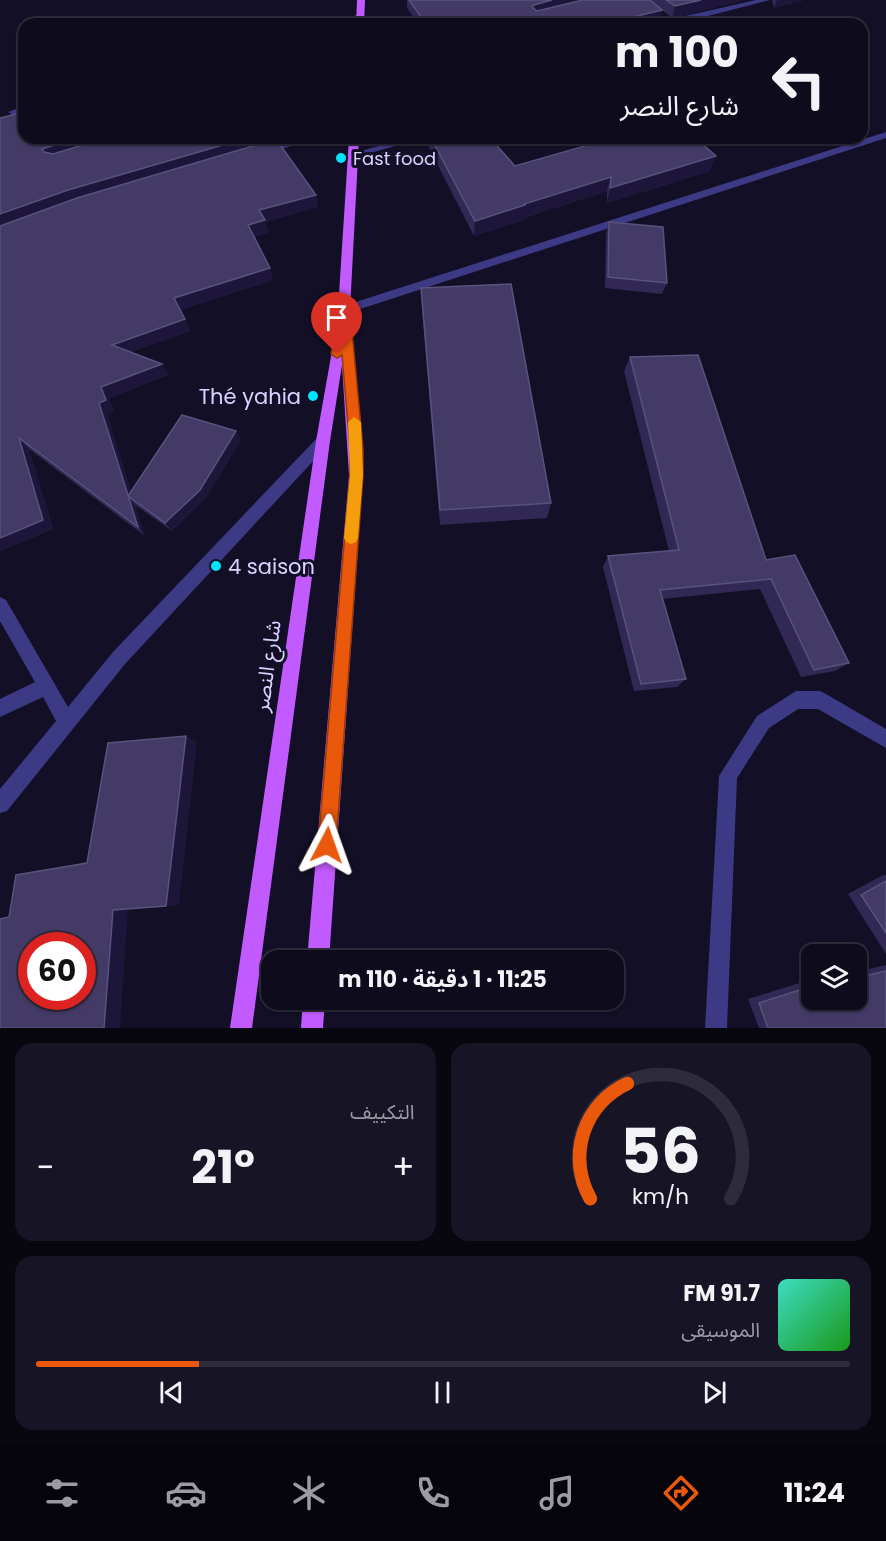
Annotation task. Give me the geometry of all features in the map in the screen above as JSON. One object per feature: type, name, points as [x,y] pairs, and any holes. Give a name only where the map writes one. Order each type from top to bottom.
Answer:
[{"type":"main road","points":[[360,18],[361,0]]},
{"type":"main road","name":"شارع النصر","points":[[241,1028],[323,441],[344,310],[353,144]]},
{"type":"main road","name":"شارع النصر","points":[[319,950],[356,475],[356,448],[344,310]]},
{"type":"main road","points":[[312,1028],[314,1010]]},
{"type":"street","points":[[688,18],[766,0]]},
{"type":"street","points":[[13,112],[18,111]]},
{"type":"street","points":[[868,141],[886,135]]},
{"type":"street","points":[[255,154],[290,144]]},
{"type":"street","points":[[352,155],[395,144]]},
{"type":"street","points":[[344,310],[858,144]]},
{"type":"street","points":[[0,804],[119,658],[323,441]]},
{"type":"street","points":[[0,605],[66,721]]},
{"type":"street","points":[[0,708],[46,686]]},
{"type":"street","points":[[716,1028],[728,776],[763,722],[796,700],[820,700],[886,739]]},
{"type":"building","points":[[409,0],[552,0],[534,5],[532,7],[537,11],[583,0],[650,0],[662,10],[629,18],[422,18]]},
{"type":"building","points":[[666,0],[701,0],[675,6]]},
{"type":"building","points":[[18,114],[18,144],[58,144],[42,149],[44,152],[53,154],[86,144],[226,144],[68,190],[0,214],[0,118]]},
{"type":"building","points":[[259,144],[280,144],[316,195],[259,210],[265,220],[248,225],[270,268],[174,298],[185,319],[112,345],[162,364],[101,387],[106,400],[99,403],[138,527],[19,438],[43,520],[0,538],[0,226],[77,198]]},
{"type":"building","points":[[434,144],[495,144],[515,166],[592,144],[702,144],[716,156],[610,188],[611,177],[475,221]]},
{"type":"building","points":[[609,222],[663,227],[667,283],[608,277]]},
{"type":"building","points":[[511,284],[551,503],[440,510],[421,288]]},
{"type":"building","points":[[698,355],[766,560],[795,555],[849,663],[814,670],[771,579],[660,590],[686,679],[641,684],[608,556],[679,550],[630,357]]},
{"type":"building","points":[[182,415],[236,431],[200,490],[165,523],[128,496]]},
{"type":"building","points":[[186,736],[166,906],[113,910],[104,1028],[0,1028],[0,919],[9,917],[16,875],[87,863],[108,743]]},
{"type":"building","points":[[886,881],[886,933],[861,895]]},
{"type":"building","points":[[886,971],[886,1028],[768,1028],[759,1003],[801,990],[801,1010],[867,1010],[867,975]]},
{"type":"slow traffic","points":[[351,538],[356,475],[354,422]]},
{"type":"place","name":"Fast food","points":[[341,158]]},
{"type":"place","name":"Thé yahia","points":[[313,396]]},
{"type":"place","name":"4 saison","points":[[216,566]]},
{"type":"route","points":[[327,845],[356,475],[356,448],[344,310],[337,354]]}]
